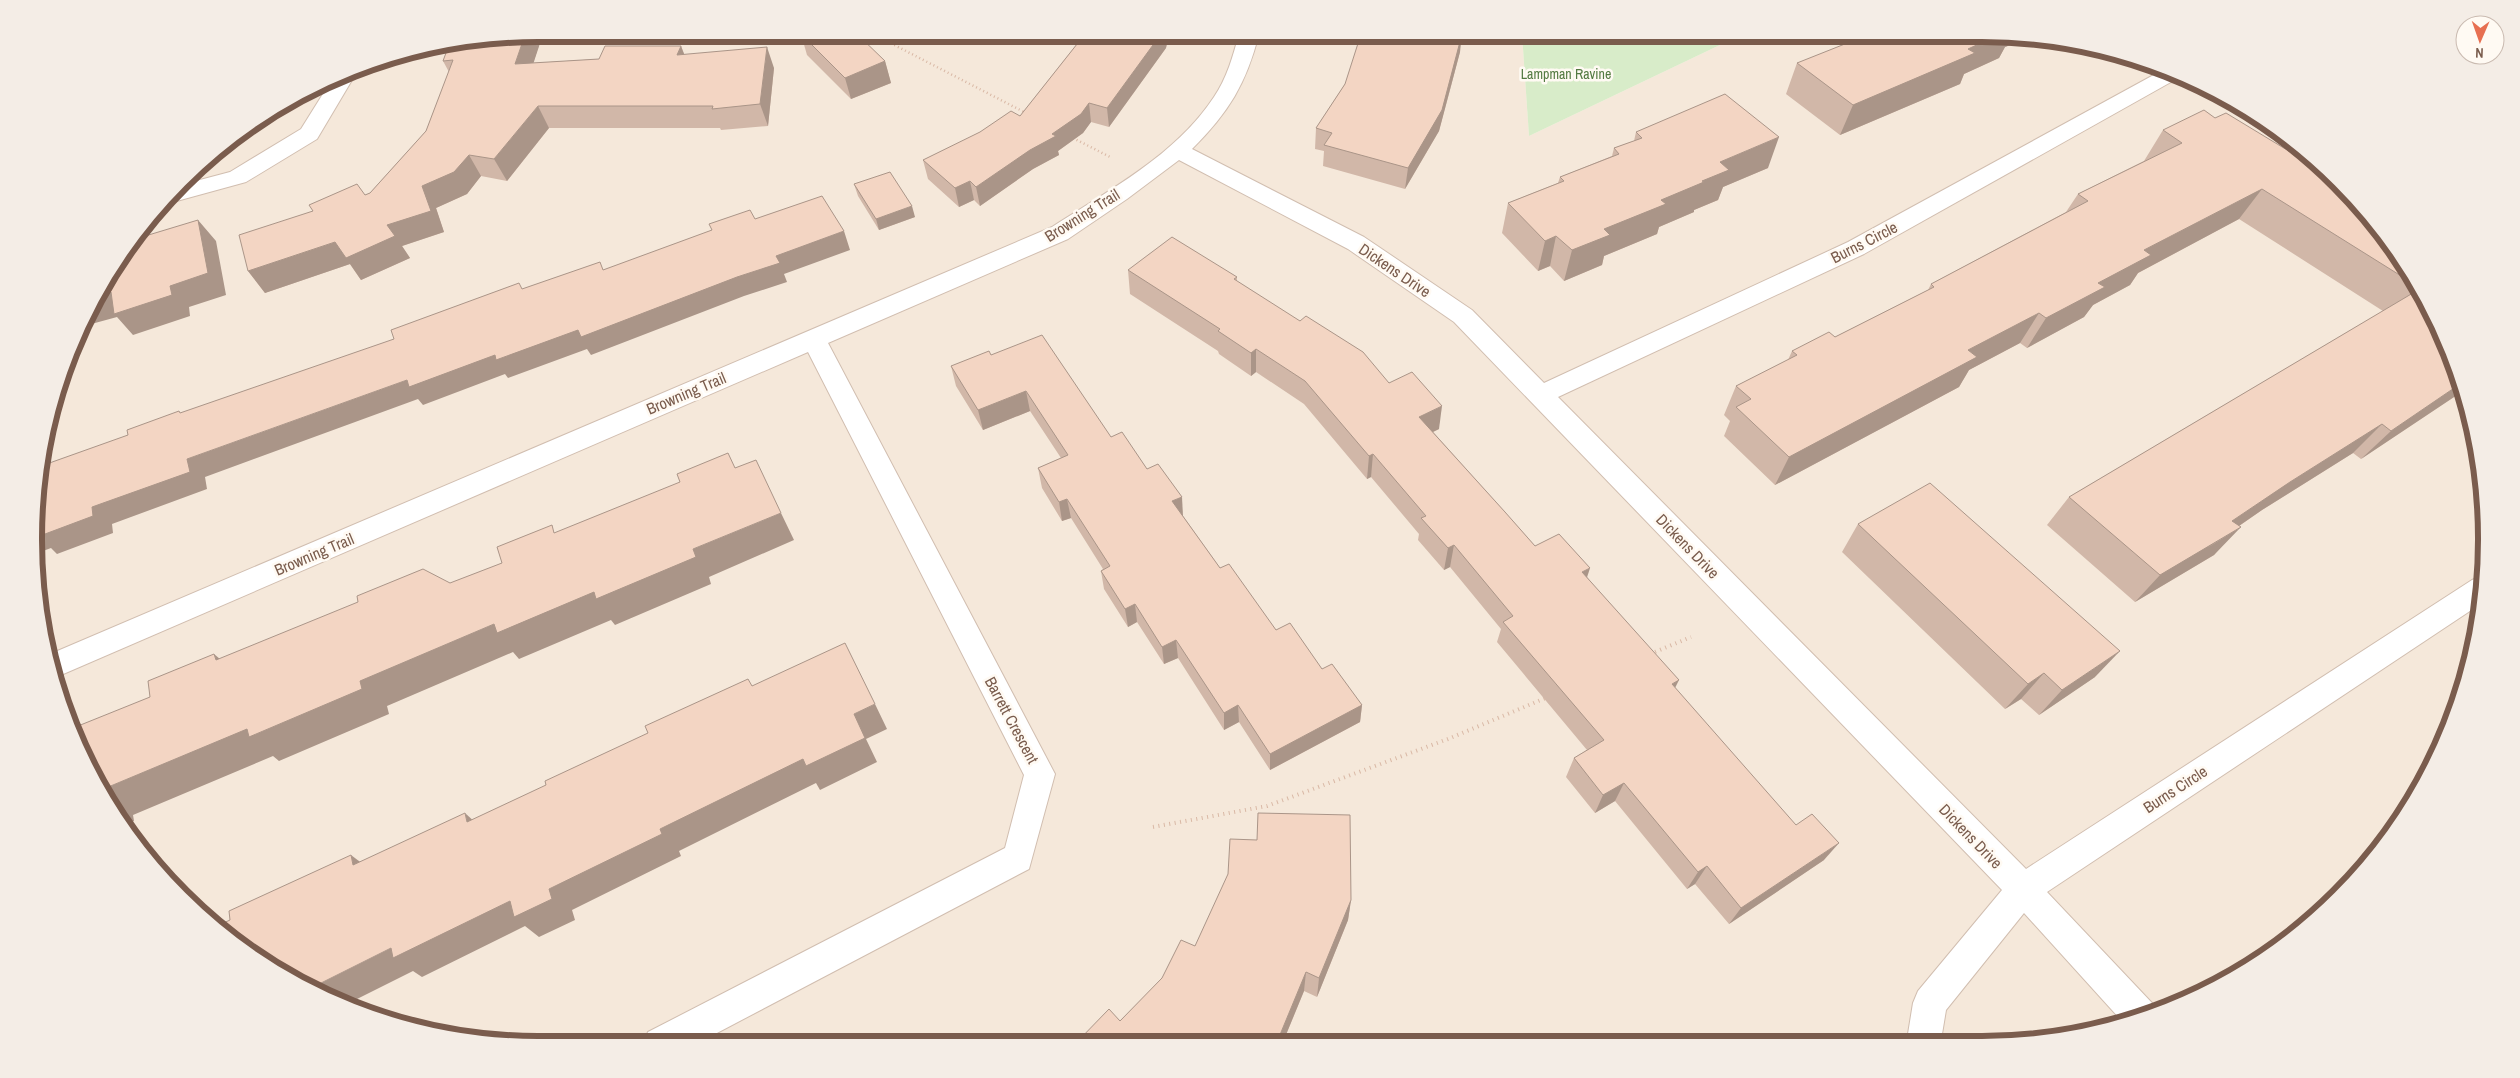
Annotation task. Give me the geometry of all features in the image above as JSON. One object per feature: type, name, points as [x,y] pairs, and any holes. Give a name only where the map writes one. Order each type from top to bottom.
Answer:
[{"type":"street","name":"Browning Trail","points":[[58,664],[1060,233],[1179,151],[1218,109],[1246,57],[1248,42]]},
{"type":"street","name":"Burns Circle","points":[[1540,394],[1856,248],[2164,77]]},
{"type":"street","points":[[185,192],[238,177],[309,134],[339,85]]},
{"type":"street","name":"Dickens Drive","points":[[1179,151],[1356,243],[1463,316],[2022,889],[2136,1011]]},
{"type":"street","name":"Barrett Crescent","points":[[675,1036],[1018,858],[1040,774],[813,338]]},
{"type":"street","name":"Burns Circle","points":[[1925,1036],[1930,1003],[2022,889],[2474,593]]},
{"type":"path","points":[[888,42],[1031,116]]},
{"type":"path","points":[[1066,134],[1145,175]]},
{"type":"path","points":[[1646,656],[1691,637]]},
{"type":"path","points":[[1153,827],[1267,806],[1448,739],[1556,694]]},
{"type":"shaded area","points":[[539,42],[1523,42],[1529,136],[1726,42],[1981,42],[2046,47],[2078,52],[2110,59],[2171,80],[2201,94],[2257,126],[2308,166],[2332,188],[2375,237],[2394,263],[2426,319],[2440,349],[2461,410],[2473,474],[2476,507],[2478,539],[2473,604],[2461,668],[2451,699],[2440,729],[2411,787],[2394,815],[2354,866],[2332,890],[2283,933],[2257,952],[2201,984],[2171,998],[2110,1019],[2046,1031],[1981,1036],[539,1036],[474,1031],[410,1019],[349,998],[319,984],[263,952],[237,933],[188,890],[145,841],[109,787],[80,729],[59,668],[52,636],[47,604],[42,539],[47,474],[52,442],[59,410],[80,349],[94,319],[126,263],[145,237],[188,188],[237,145],[263,126],[319,94],[349,80],[410,59],[442,52],[474,47]]},
{"type":"green space","name":"Lampman Ravine","points":[[1523,42],[1726,42],[1529,136]]},
{"type":"building","points":[[809,42],[865,42],[885,61],[845,78]]},
{"type":"building","points":[[1079,42],[1155,42],[1107,108],[1089,103],[1081,114],[1052,134],[1056,136],[1030,150],[976,187],[970,181],[955,188],[923,160],[980,132],[1011,111],[1020,116]]},
{"type":"building","points":[[1358,42],[1460,42],[1442,110],[1408,168],[1324,145],[1332,133],[1316,128],[1345,84]]},
{"type":"building","points":[[1850,42],[1983,42],[1968,49],[1975,53],[1853,105],[1797,63]]},
{"type":"building","points":[[522,43],[515,64],[599,59],[605,46],[681,46],[677,55],[767,47],[760,104],[712,109],[713,106],[538,106],[494,159],[469,155],[454,172],[422,186],[431,211],[387,225],[395,236],[346,258],[335,242],[248,271],[239,235],[313,211],[309,205],[357,184],[365,195],[370,193],[426,131],[453,60],[443,61],[447,51]]},
{"type":"building","points":[[1725,94],[1779,137],[1720,162],[1729,170],[1661,200],[1666,204],[1604,229],[1610,235],[1572,250],[1556,236],[1545,241],[1508,203],[1564,181],[1560,177],[1619,154],[1614,148],[1642,138],[1636,132]]},
{"type":"building","points":[[2204,110],[2215,118],[2226,113],[2292,153],[2332,188],[2354,212],[2375,237],[2402,277],[2262,189],[2144,250],[2151,255],[2098,283],[2105,287],[2046,318],[2039,313],[1968,350],[1977,357],[1789,457],[1736,407],[1751,399],[1736,386],[1797,355],[1792,351],[1829,332],[1835,337],[1934,287],[1931,284],[2088,201],[2078,194],[2182,143],[2163,130]]},
{"type":"building","points":[[890,172],[912,206],[876,219],[854,184]]},
{"type":"building","points":[[822,196],[844,231],[776,256],[780,263],[737,277],[581,337],[578,330],[496,360],[495,355],[409,387],[407,380],[187,459],[190,472],[92,507],[93,516],[42,535],[49,463],[128,435],[127,430],[179,411],[180,413],[394,339],[391,330],[519,283],[522,289],[600,262],[603,270],[712,230],[709,224],[750,210],[755,219]]},
{"type":"building","points":[[198,220],[208,273],[170,286],[172,295],[114,314],[111,292],[108,293],[126,263],[146,236]]},
{"type":"building","points":[[1172,237],[1237,277],[1234,279],[1300,321],[1306,316],[1363,352],[1389,383],[1412,372],[1442,406],[1419,417],[1535,546],[1559,534],[1590,568],[1582,572],[1679,680],[1672,684],[1796,825],[1812,814],[1839,843],[1741,908],[1707,866],[1698,872],[1624,783],[1603,795],[1574,758],[1604,740],[1503,622],[1513,616],[1454,545],[1448,548],[1421,518],[1426,516],[1373,454],[1369,456],[1305,381],[1256,349],[1251,353],[1218,331],[1220,329],[1128,270]]},
{"type":"building","points":[[2412,293],[2440,349],[2454,388],[2391,431],[2382,424],[2290,482],[2232,521],[2241,527],[2160,575],[2069,497]]},
{"type":"building","points":[[1042,335],[1111,437],[1122,432],[1147,469],[1158,464],[1182,497],[1172,501],[1220,568],[1229,564],[1276,630],[1290,623],[1322,669],[1332,664],[1362,705],[1270,754],[1238,705],[1224,713],[1176,640],[1162,647],[1135,604],[1125,609],[1101,571],[1110,566],[1067,499],[1059,502],[1038,468],[1068,455],[1026,391],[978,410],[951,366],[989,351],[991,355]]},
{"type":"building","points":[[728,453],[735,468],[756,460],[781,513],[693,549],[696,557],[596,599],[594,592],[497,633],[494,624],[360,681],[362,689],[249,737],[247,729],[109,787],[80,729],[79,726],[150,697],[148,681],[214,654],[216,660],[358,602],[357,596],[423,569],[450,583],[502,563],[497,547],[552,525],[554,533],[680,482],[677,474]]},
{"type":"building","points":[[1930,483],[2120,651],[2062,690],[2044,673],[2028,684],[1858,524]]},
{"type":"building","points":[[845,643],[875,704],[854,714],[865,738],[806,766],[803,759],[660,829],[662,834],[549,889],[552,899],[514,917],[510,901],[393,958],[391,948],[319,984],[263,952],[225,923],[230,920],[229,911],[351,855],[353,865],[465,813],[467,822],[546,785],[545,781],[648,733],[645,726],[748,679],[752,686]]},
{"type":"building","points":[[1258,813],[1350,815],[1351,900],[1319,978],[1306,972],[1279,1036],[1083,1036],[1109,1009],[1120,1021],[1162,978],[1181,940],[1195,946],[1228,874],[1230,839],[1257,840]]}]
